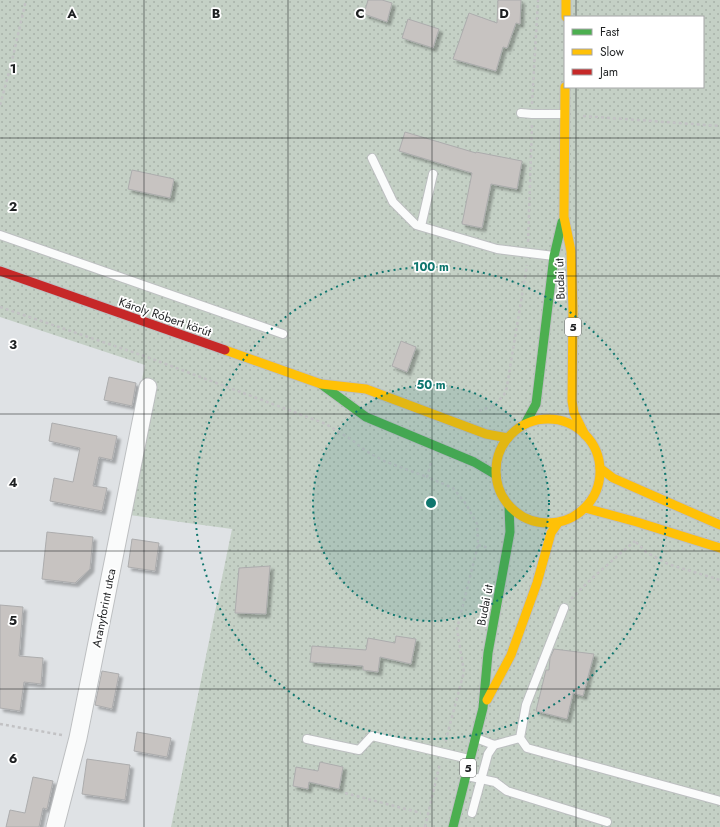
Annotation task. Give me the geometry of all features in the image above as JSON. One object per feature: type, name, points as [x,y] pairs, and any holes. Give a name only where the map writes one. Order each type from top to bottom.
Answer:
[{"type":"main road","points":[[566,0],[566,16]]},
{"type":"main road","name":"Budai út","points":[[565,88],[564,216],[571,251],[573,309],[572,401],[574,413],[585,435]]},
{"type":"main road","name":"Budai út","points":[[525,424],[536,404],[554,256],[564,216]]},
{"type":"main road","name":"Károly Róbert körút","points":[[0,272],[321,384],[366,389],[486,434],[508,438]]},
{"type":"main road","name":"Károly Róbert körút","points":[[321,384],[366,417],[474,462],[496,475]]},
{"type":"main road","name":"5","points":[[546,419],[567,423],[585,435],[592,444],[598,456],[600,468],[597,489],[585,508],[573,517],[549,524],[531,521],[519,515],[509,506],[500,491],[496,475],[496,462],[500,449],[516,430],[535,420],[546,419]]},
{"type":"main road","points":[[600,468],[613,478],[720,525]]},
{"type":"main road","name":"Budai út","points":[[453,827],[483,708],[488,653],[510,532],[509,506]]},
{"type":"main road","points":[[585,508],[637,522],[720,548]]},
{"type":"main road","name":"Budai út","points":[[483,708],[511,655],[537,583],[551,533],[558,522]]},
{"type":"street","name":"Aranyforint utca","points":[[55,827],[78,738],[148,387]]},
{"type":"lane","points":[[521,113],[565,114]]},
{"type":"lane","points":[[372,158],[393,202],[416,225],[497,249],[554,256]]},
{"type":"lane","points":[[421,226],[433,174]]},
{"type":"lane","points":[[0,235],[283,334]]},
{"type":"lane","points":[[564,608],[526,705],[520,738],[527,748],[720,801]]},
{"type":"lane","points":[[307,739],[358,750],[372,736],[470,759]]},
{"type":"lane","points":[[475,738],[494,745],[520,738]]},
{"type":"lane","points":[[472,813],[480,778],[488,754],[494,745]]},
{"type":"lane","points":[[466,776],[495,782],[507,791],[607,822]]},
{"type":"path","points":[[0,105],[26,0]]},
{"type":"path","points":[[475,410],[480,412],[495,405],[506,392],[526,274],[538,0]]},
{"type":"path","points":[[565,114],[720,126]]},
{"type":"path","points":[[0,308],[146,357],[326,424],[352,440],[366,452],[384,461],[427,477]]},
{"type":"path","points":[[564,608],[589,581],[635,541],[637,522]]},
{"type":"path","points":[[635,541],[646,552],[668,564],[720,580]]},
{"type":"path","points":[[425,827],[464,672],[457,629],[478,545]]},
{"type":"path","points":[[0,724],[78,738]]},
{"type":"path","points":[[345,793],[421,813]]},
{"type":"shaded area","points":[[0,0],[720,0],[720,827],[171,827],[232,529],[115,513],[145,365],[0,317]]},
{"type":"building","points":[[368,0],[382,0],[392,3],[387,22],[364,14]]},
{"type":"building","points":[[498,0],[521,0],[520,24],[516,23],[507,48],[503,47],[496,71],[453,59],[469,13],[497,23]]},
{"type":"building","points":[[408,19],[439,29],[433,48],[402,38]]},
{"type":"building","points":[[405,132],[476,153],[522,161],[517,189],[491,184],[482,228],[462,224],[472,173],[399,151]]},
{"type":"building","points":[[132,170],[174,179],[170,198],[128,189]]},
{"type":"building","points":[[401,341],[416,347],[407,372],[392,366]]},
{"type":"building","points":[[109,377],[136,383],[132,406],[104,400]]},
{"type":"building","points":[[52,423],[117,436],[112,460],[99,457],[93,486],[107,488],[102,511],[50,501],[54,478],[73,482],[80,448],[49,441]]},
{"type":"building","points":[[47,532],[93,537],[90,569],[75,583],[42,579]]},
{"type":"building","points":[[132,539],[159,543],[155,571],[128,567]]},
{"type":"building","points":[[270,566],[266,614],[235,613],[239,568]]},
{"type":"building","points":[[0,605],[23,607],[19,656],[43,658],[41,684],[24,682],[20,711],[0,708]]},
{"type":"building","points":[[396,636],[416,639],[411,664],[380,657],[378,672],[363,670],[363,666],[310,662],[312,646],[366,650],[368,638],[395,643]]},
{"type":"building","points":[[554,649],[594,654],[583,696],[573,693],[567,719],[536,711],[546,670],[549,670],[550,658]]},
{"type":"building","points":[[102,671],[119,674],[112,709],[95,705]]},
{"type":"building","points":[[137,732],[171,738],[167,757],[134,751]]},
{"type":"building","points":[[87,759],[130,765],[125,800],[82,794]]},
{"type":"building","points":[[320,762],[343,767],[339,789],[309,782],[308,789],[293,786],[296,767],[318,771]]},
{"type":"building","points":[[33,777],[53,781],[47,809],[43,808],[39,827],[6,827],[10,810],[25,813]]},
{"type":"traffic: fast","points":[[525,424],[536,404],[554,256],[562,222]]},
{"type":"traffic: fast","points":[[321,384],[366,417],[474,462],[496,475]]},
{"type":"traffic: fast","points":[[453,827],[483,708],[488,653],[510,532],[509,506]]},
{"type":"traffic: slow","points":[[566,0],[566,16]]},
{"type":"traffic: slow","points":[[565,88],[564,217],[571,251],[573,309],[572,401],[574,413],[585,435]]},
{"type":"traffic: slow","points":[[225,350],[321,384],[366,389],[486,434],[508,438]]},
{"type":"traffic: slow","points":[[548,419],[568,423],[585,434],[596,451],[600,471],[596,491],[585,508],[568,519],[548,523],[528,519],[511,508],[500,491],[496,471],[500,451],[511,434],[528,423],[548,419]]},
{"type":"traffic: slow","points":[[600,468],[613,478],[720,525]]},
{"type":"traffic: slow","points":[[585,508],[637,522],[720,548]]},
{"type":"traffic: slow","points":[[487,700],[511,655],[537,583],[551,533],[558,523]]},
{"type":"traffic: jam","points":[[0,271],[225,350]]}]
